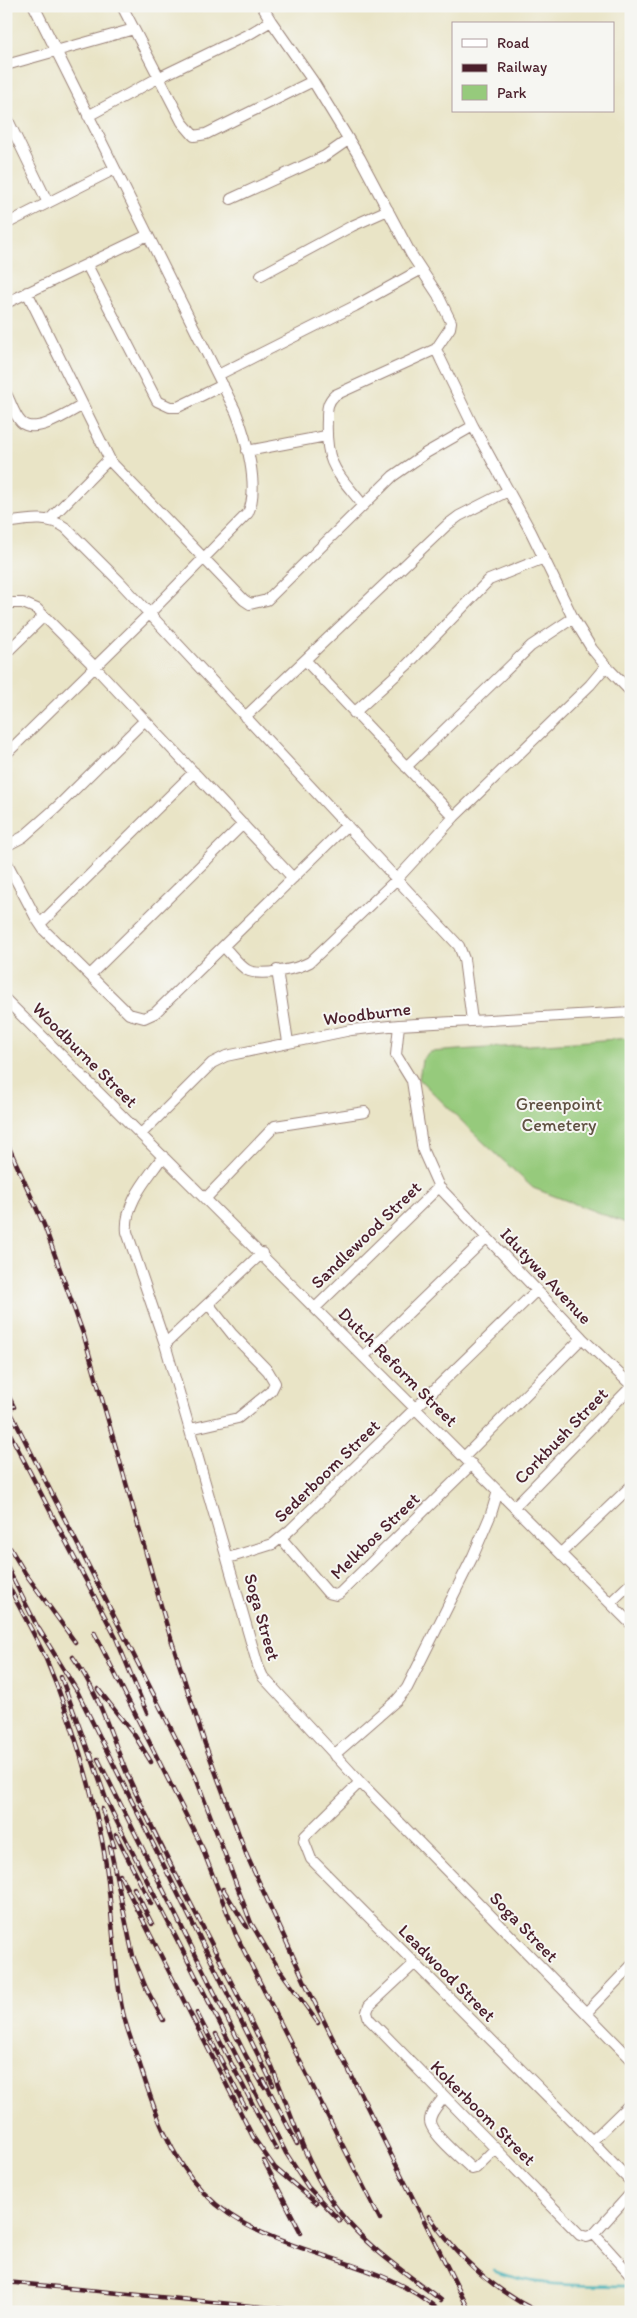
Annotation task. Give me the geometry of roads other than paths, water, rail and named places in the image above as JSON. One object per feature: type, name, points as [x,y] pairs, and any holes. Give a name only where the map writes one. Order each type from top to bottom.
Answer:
[{"type":"street","points":[[6,754],[149,614],[248,513],[251,506],[252,488],[247,451],[240,421],[34,6]]},
{"type":"street","points":[[122,6],[158,78],[187,130],[194,136],[200,137],[313,81]]},
{"type":"street","points":[[262,6],[313,81],[388,210],[420,270],[438,295],[450,322],[450,328],[436,349],[335,395],[328,405],[326,436],[329,458],[332,465],[363,505]]},
{"type":"street","points":[[88,116],[271,21]]},
{"type":"street","points":[[6,65],[134,29]]},
{"type":"street","points":[[6,116],[48,203]]},
{"type":"street","points":[[231,199],[325,156],[348,140]]},
{"type":"street","points":[[6,224],[115,169]]},
{"type":"street","points":[[261,275],[352,226],[388,210]]},
{"type":"street","points":[[6,303],[148,235]]},
{"type":"street","points":[[87,264],[157,401],[170,407],[178,407],[220,380],[420,270]]},
{"type":"street","points":[[27,292],[109,459],[160,515],[250,604],[267,600],[363,505],[411,462],[473,426]]},
{"type":"street","points":[[436,349],[473,426],[544,558],[573,618],[592,649],[631,692]]},
{"type":"street","points":[[6,394],[22,424],[33,427],[50,422],[83,405]]},
{"type":"street","points":[[247,451],[326,436]]},
{"type":"street","points":[[49,520],[109,459]]},
{"type":"street","points":[[245,717],[447,526],[459,516],[508,491]]},
{"type":"street","points":[[6,522],[49,520],[66,528],[455,940],[462,952],[472,1021]]},
{"type":"street","points":[[354,713],[408,664],[489,580],[544,558]]},
{"type":"street","points":[[6,603],[30,605],[44,616],[95,667],[293,878]]},
{"type":"street","points":[[6,653],[44,616]]},
{"type":"street","points":[[406,767],[530,646],[573,618]]},
{"type":"street","points":[[306,661],[454,817]]},
{"type":"street","points":[[224,947],[245,969],[252,972],[303,966],[310,962],[397,879],[454,817],[590,685],[606,666]]},
{"type":"street","points":[[6,846],[23,837],[56,808],[145,720]]},
{"type":"street","points":[[40,924],[194,772]]},
{"type":"street","points":[[90,975],[243,824]]},
{"type":"street","points":[[6,861],[40,924],[130,1014],[138,1018],[150,1017],[224,947],[347,825]]},
{"type":"street","points":[[276,970],[288,1042]]},
{"type":"street","name":"Woodburne Street","points":[[6,1000],[141,1134]]},
{"type":"street","name":"Woodburne","points":[[141,1134],[212,1063],[226,1056],[351,1030],[399,1025],[631,1012]]},
{"type":"street","name":"Idutywa Avenue","points":[[399,1025],[396,1055],[412,1081],[423,1151],[439,1187],[582,1338],[631,1386]]},
{"type":"street","points":[[206,1198],[275,1126],[365,1112]]},
{"type":"street","name":"Dutch Reform Street","points":[[141,1134],[631,1624]]},
{"type":"street","name":"Soga Street","points":[[163,1156],[133,1201],[126,1223],[131,1246],[165,1344],[258,1666],[263,1677],[360,1782],[631,2059]]},
{"type":"street","name":"Sandlewood Street","points":[[316,1307],[439,1187]]},
{"type":"street","points":[[364,1356],[487,1237]]},
{"type":"street","points":[[165,1344],[209,1305],[262,1253]]},
{"type":"street","name":"Sederboom Street","points":[[228,1558],[273,1544],[281,1538],[414,1407],[537,1290]]},
{"type":"street","points":[[190,1429],[238,1418],[271,1391],[275,1383],[268,1371],[232,1334],[209,1305]]},
{"type":"street","points":[[468,1460],[582,1338]]},
{"type":"street","name":"Corkbush Street","points":[[514,1507],[631,1386]]},
{"type":"street","name":"Melkbos Street","points":[[281,1538],[328,1593],[336,1595],[468,1460]]},
{"type":"street","points":[[561,1553],[631,1486]]},
{"type":"street","points":[[334,1755],[397,1700],[407,1688],[473,1556],[491,1514],[498,1491]]},
{"type":"street","points":[[610,1603],[631,1583]]},
{"type":"street","name":"Leadwood Street","points":[[360,1782],[306,1836],[305,1846],[311,1859],[631,2182]]},
{"type":"street","name":"Kokerboom Street","points":[[415,1963],[367,2009],[367,2016],[580,2235],[587,2237],[594,2234]]},
{"type":"street","points":[[586,2013],[631,1966]]},
{"type":"street","points":[[444,2097],[432,2113],[430,2120],[430,2126],[440,2138],[472,2169],[476,2168],[495,2148]]},
{"type":"street","points":[[592,2141],[631,2103]]},
{"type":"street","points":[[630,2274],[594,2234],[631,2193]]},
{"type":"waterway","points":[[494,2271],[544,2283],[631,2286]]},
{"type":"railway","points":[[6,1141],[44,1225],[84,1336],[166,1623],[205,1744],[247,1856],[309,1991],[470,2312]]},
{"type":"railway","points":[[6,1391],[14,1407]]},
{"type":"railway","points":[[6,1403],[196,1778],[251,1923],[277,1966],[318,2023]]},
{"type":"railway","points":[[6,1426],[116,1638],[147,1713]]},
{"type":"railway","points":[[10,1548],[25,1573],[75,1642]]},
{"type":"railway","points":[[6,1565],[41,1634]]},
{"type":"railway","points":[[6,1581],[46,1659],[70,1722],[95,1810],[104,1851],[117,1975],[123,2013],[157,2115],[181,2164],[204,2193],[230,2215],[258,2231],[383,2277],[413,2292],[441,2312]]},
{"type":"railway","points":[[39,1629],[77,1691],[273,2085]]},
{"type":"railway","points":[[94,1632],[204,1851]]},
{"type":"railway","points":[[73,1657],[98,1700],[128,1776],[144,1810],[263,2047],[316,2175],[341,2214],[352,2227],[388,2260],[441,2300]]},
{"type":"railway","points":[[61,1677],[91,1759]]},
{"type":"railway","points":[[98,1689],[135,1736],[151,1762]]},
{"type":"railway","points":[[90,1753],[106,1799],[117,1822],[286,2153],[308,2187],[340,2221]]},
{"type":"railway","points":[[98,1759],[246,2056],[264,2087]]},
{"type":"railway","points":[[102,1809],[114,1846]]},
{"type":"railway","points":[[116,1835],[151,1904]]},
{"type":"railway","points":[[201,1845],[236,1935],[380,2219]]},
{"type":"railway","points":[[110,1847],[133,1956],[146,1988],[163,2020]]},
{"type":"railway","points":[[120,1875],[253,2137],[275,2168],[316,2203]]},
{"type":"railway","points":[[134,1888],[152,1924]]},
{"type":"railway","points":[[223,1889],[247,1927]]},
{"type":"railway","points":[[197,2013],[245,2107]]},
{"type":"railway","points":[[216,2034],[276,2149]]},
{"type":"railway","points":[[264,2080],[297,2144]]},
{"type":"railway","points":[[264,2161],[301,2233]]},
{"type":"railway","points":[[429,2216],[464,2259],[477,2271],[491,2283],[538,2312]]},
{"type":"railway","points":[[6,2282],[314,2312]]},
{"type":"park label","name":"Greenpoint Cemetery","points":[[559,1114]]}]
